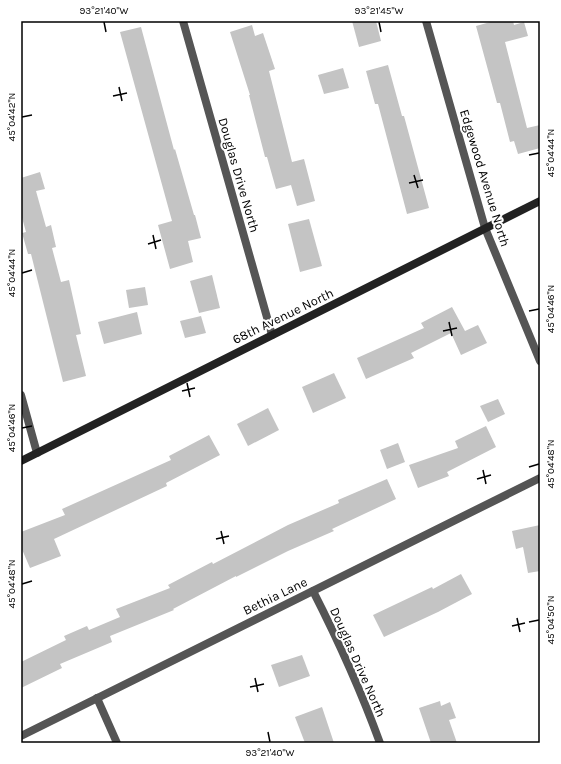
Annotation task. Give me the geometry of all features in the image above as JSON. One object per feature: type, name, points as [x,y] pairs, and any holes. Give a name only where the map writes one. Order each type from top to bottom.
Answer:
[{"type":"street","name":"Douglas Drive North","points":[[183,21],[272,335]]},
{"type":"street","name":"Edgewood Avenue North","points":[[426,21],[485,228],[540,361]]},
{"type":"street","name":"68th Avenue North","points":[[21,461],[540,201]]},
{"type":"street","points":[[21,395],[37,452]]},
{"type":"street","name":"Bethia Lane","points":[[21,736],[540,478]]},
{"type":"street","name":"Douglas Drive North","points":[[313,591],[324,612],[365,704],[380,743]]},
{"type":"street","points":[[97,698],[117,743]]},
{"type":"building","points":[[352,21],[376,21],[381,41],[359,47]]},
{"type":"building","points":[[494,21],[513,21],[514,25],[524,22],[528,36],[505,42],[527,128],[540,125],[540,148],[518,154],[514,141],[510,142],[500,103],[497,103],[476,26]]},
{"type":"building","points":[[252,25],[255,36],[263,33],[275,69],[269,71],[292,162],[304,159],[315,201],[297,206],[291,185],[276,189],[267,157],[265,157],[250,95],[230,32]]},
{"type":"building","points":[[141,27],[174,150],[175,149],[201,238],[188,241],[193,262],[170,269],[158,225],[172,221],[120,32]]},
{"type":"building","points":[[388,65],[402,116],[404,116],[429,208],[407,214],[378,104],[375,104],[366,71]]},
{"type":"building","points":[[343,68],[349,88],[324,94],[318,75]]},
{"type":"building","points":[[40,172],[45,189],[36,191],[46,227],[51,225],[56,247],[52,248],[61,282],[69,280],[81,334],[76,335],[86,376],[63,382],[31,254],[28,254],[22,233],[26,232],[21,214],[21,178]]},
{"type":"building","points":[[309,219],[322,266],[300,272],[288,224]]},
{"type":"building","points":[[212,275],[220,308],[199,313],[190,281]]},
{"type":"building","points":[[145,287],[148,305],[129,308],[126,290]]},
{"type":"building","points":[[452,307],[465,331],[478,325],[487,343],[461,355],[451,333],[411,353],[414,358],[366,379],[357,358],[424,328],[421,323]]},
{"type":"building","points":[[137,312],[142,334],[104,344],[98,322]]},
{"type":"building","points":[[201,316],[206,333],[185,338],[180,321]]},
{"type":"building","points":[[334,373],[346,398],[313,413],[302,387]]},
{"type":"building","points":[[498,399],[505,414],[488,422],[480,406]]},
{"type":"building","points":[[268,408],[279,430],[248,446],[237,424]]},
{"type":"building","points":[[486,426],[496,447],[447,472],[449,476],[418,488],[409,465],[458,448],[455,441]]},
{"type":"building","points":[[209,435],[220,455],[166,483],[167,486],[54,539],[61,556],[30,568],[21,547],[21,532],[65,515],[62,509],[171,460],[169,456]]},
{"type":"building","points":[[398,443],[405,462],[387,469],[380,450]]},
{"type":"building","points":[[387,479],[396,499],[332,529],[334,531],[236,576],[173,609],[174,610],[110,636],[112,642],[60,664],[62,668],[21,688],[21,662],[66,640],[64,636],[87,626],[89,630],[120,617],[116,609],[170,588],[168,585],[212,562],[213,564],[288,525],[339,503],[338,500]]},
{"type":"building","points":[[540,525],[540,571],[528,573],[523,547],[516,549],[512,531]]},
{"type":"building","points":[[461,574],[472,594],[438,612],[384,637],[373,615],[432,587],[433,589]]},
{"type":"building","points":[[302,655],[310,676],[279,687],[271,665]]},
{"type":"building","points":[[440,701],[441,706],[450,702],[456,718],[449,720],[457,743],[431,743],[419,708]]},
{"type":"building","points":[[322,707],[334,743],[305,743],[295,717]]}]
